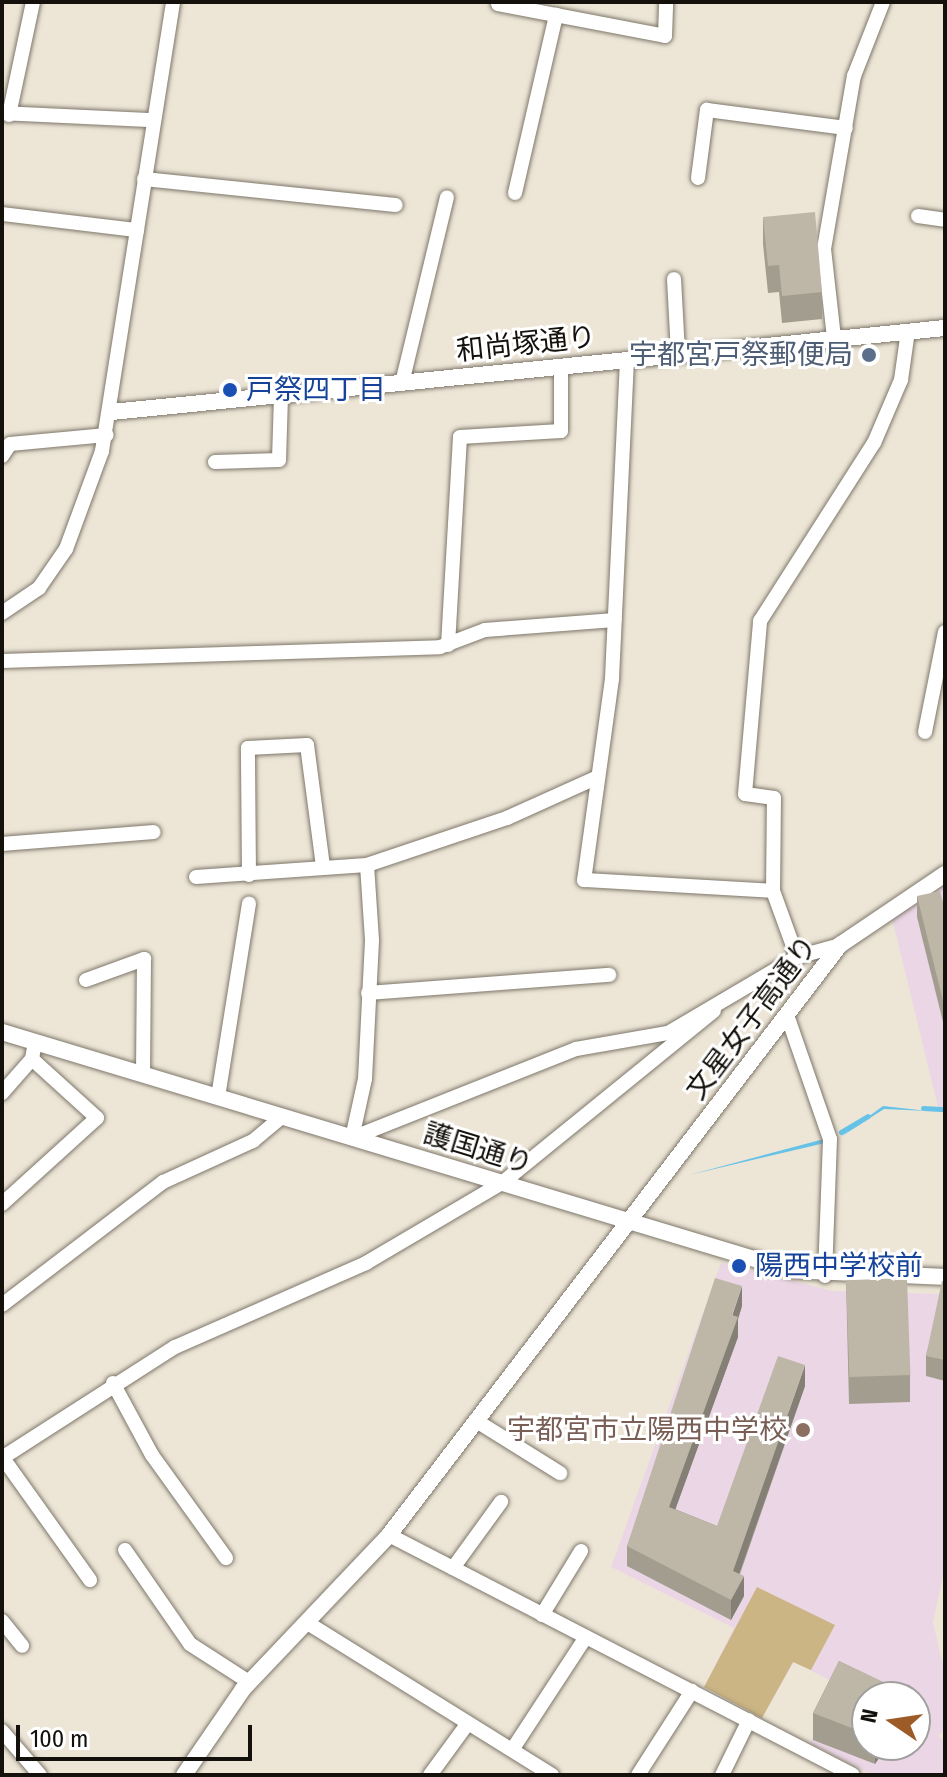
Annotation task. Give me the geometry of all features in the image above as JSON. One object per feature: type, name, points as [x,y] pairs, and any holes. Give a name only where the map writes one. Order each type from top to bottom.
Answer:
[{"type":"street","points":[[33,2],[5,114],[152,120]]},
{"type":"street","points":[[2,613],[39,588],[66,549],[107,435],[152,120],[173,2]]},
{"type":"street","points":[[498,4],[665,36],[666,2]]},
{"type":"street","points":[[834,338],[824,249],[854,76],[883,2]]},
{"type":"street","points":[[515,193],[556,15]]},
{"type":"street","points":[[698,178],[707,110],[846,128]]},
{"type":"street","points":[[144,179],[396,205]]},
{"type":"street","points":[[402,383],[447,197]]},
{"type":"street","points":[[2,214],[137,230]]},
{"type":"street","points":[[918,216],[945,220]]},
{"type":"street","points":[[674,279],[678,354]]},
{"type":"street","name":"和尚塚通り","points":[[112,412],[945,328]]},
{"type":"street","points":[[797,957],[773,891],[774,798],[745,794],[760,621],[874,443],[901,380],[908,331]]},
{"type":"street","points":[[627,360],[615,620],[584,880],[773,891]]},
{"type":"street","points":[[448,645],[460,437],[561,431],[561,366]]},
{"type":"street","points":[[215,462],[279,460],[281,395]]},
{"type":"street","points":[[2,456],[10,444],[107,435]]},
{"type":"street","points":[[2,661],[448,645],[485,630],[615,620]]},
{"type":"street","points":[[925,732],[945,632]]},
{"type":"street","points":[[249,875],[248,748],[307,745],[323,866]]},
{"type":"street","points":[[196,877],[367,865],[507,818],[598,777]]},
{"type":"street","points":[[2,844],[154,832]]},
{"type":"street","points":[[352,1138],[365,1079],[367,865]]},
{"type":"street","name":"文星女子高通り","points":[[184,1775],[249,1682],[389,1535],[840,945],[945,874]]},
{"type":"street","points":[[218,1097],[249,903]]},
{"type":"street","points":[[90,1580],[2,1458],[113,1383],[239,1314],[366,1263],[502,1183],[714,1011],[797,957],[840,945]]},
{"type":"street","points":[[86,980],[144,959],[143,1074]]},
{"type":"street","points":[[368,993],[609,975]]},
{"type":"street","points":[[352,1138],[576,1049],[668,1033],[714,1011]]},
{"type":"street","points":[[787,1015],[830,1139],[825,1276]]},
{"type":"street","name":"護国通り","points":[[2,1032],[629,1222],[825,1276],[945,1277]]},
{"type":"street","points":[[2,1093],[32,1059],[35,1042]]},
{"type":"street","points":[[2,1204],[97,1118],[32,1059]]},
{"type":"street","points":[[2,1305],[163,1182],[253,1141],[283,1116]]},
{"type":"street","points":[[113,1383],[152,1455],[226,1558]]},
{"type":"street","points":[[478,1422],[560,1473]]},
{"type":"street","points":[[453,1568],[501,1502]]},
{"type":"street","points":[[389,1535],[853,1775]]},
{"type":"street","points":[[125,1550],[190,1644],[249,1682]]},
{"type":"street","points":[[542,1615],[581,1551]]},
{"type":"street","points":[[2,1621],[22,1646]]},
{"type":"street","points":[[306,1622],[552,1775]]},
{"type":"street","points":[[512,1750],[586,1637]]},
{"type":"street","points":[[638,1775],[692,1691]]},
{"type":"street","points":[[722,1775],[749,1720]]},
{"type":"street","points":[[430,1775],[468,1723]]},
{"type":"street","points":[[2,1731],[40,1775]]},
{"type":"shaded area","points":[[945,885],[945,1111],[939,1111],[892,918]]},
{"type":"shaded area","name":"宇都宮市立陽西中学校","points":[[721,1263],[832,1291],[945,1294],[945,1565],[933,1623],[945,1673],[945,1730],[938,1736],[945,1741],[945,1775],[872,1775],[810,1743],[839,1685],[794,1662],[762,1718],[704,1687],[734,1628],[611,1567]]},
{"type":"shaded area","points":[[757,1587],[835,1625],[811,1670],[793,1662],[762,1718],[704,1687]]},
{"type":"water","points":[[883,1106],[928,1111],[884,1109],[839,1138]]},
{"type":"water","points":[[824,1139],[825,1143],[689,1175]]},
{"type":"building","points":[[815,212],[822,292],[782,296],[779,265],[768,266],[763,217]]},
{"type":"building","points":[[940,891],[945,910],[945,1009],[917,896]]},
{"type":"building","points":[[715,1278],[742,1286],[732,1315],[738,1317],[669,1507],[717,1526],[778,1356],[805,1365],[733,1571],[744,1576],[731,1600],[627,1546]]},
{"type":"building","points":[[907,1278],[910,1375],[849,1377],[846,1280]]},
{"type":"building","points":[[942,1281],[945,1282],[945,1360],[926,1356]]},
{"type":"building","points":[[839,1661],[881,1681],[851,1681],[851,1728],[813,1713]]},
{"type":"waterway","points":[[923,1108],[945,1109]]},
{"type":"waterway","points":[[841,1132],[868,1116]]},
{"type":"place","name":"宇都宮戸祭郵便局","points":[[869,355]]},
{"type":"place","name":"戸祭四丁目","points":[[230,390]]},
{"type":"place","name":"陽西中学校前","points":[[739,1266]]},
{"type":"place","name":"宇都宮市立陽西中学校","points":[[803,1430]]}]
